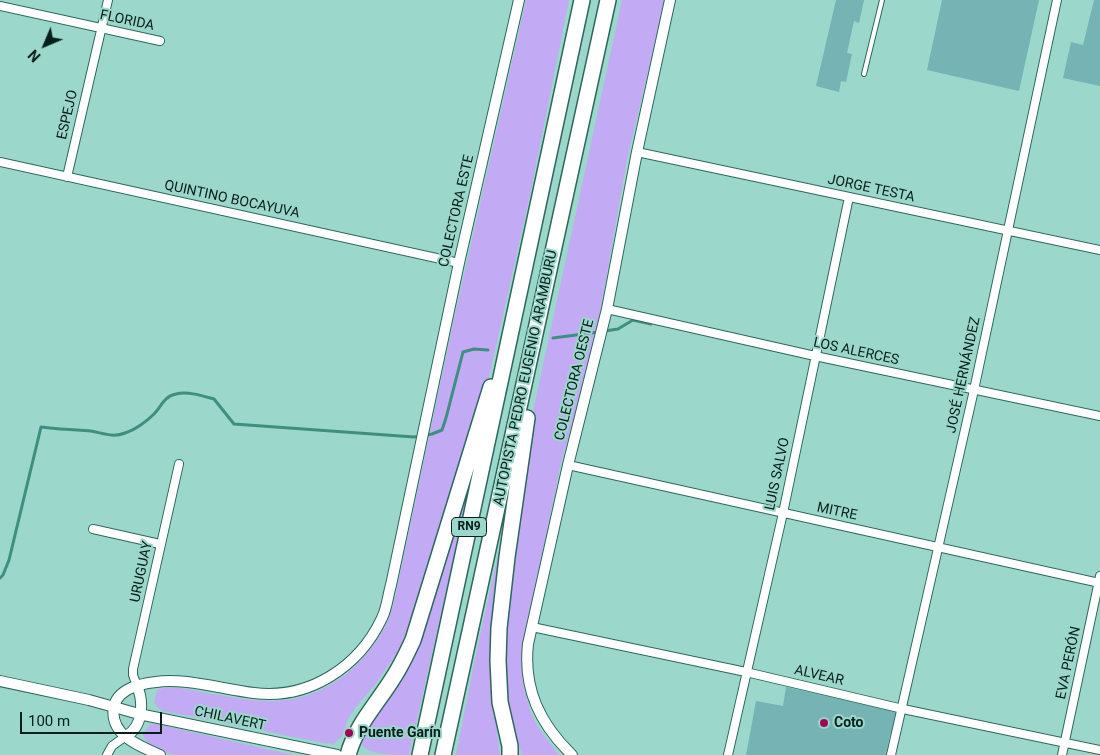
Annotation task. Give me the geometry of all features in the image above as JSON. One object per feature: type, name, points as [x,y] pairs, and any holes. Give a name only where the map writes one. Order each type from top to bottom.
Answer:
[{"type":"highway","name":"AUTOPISTA PEDRO EUGENIO ARAMBURU","points":[[420,755],[582,0]]},
{"type":"highway","name":"AUTOPISTA PEDRO EUGENIO ARAMBURU","points":[[443,755],[608,0]]},
{"type":"highway","points":[[587,99],[614,0]]},
{"type":"highway","points":[[348,755],[352,742],[368,713],[392,679],[413,640],[518,300]]},
{"type":"highway","points":[[510,755],[510,746],[500,702],[499,628],[540,315]]},
{"type":"street","name":"ESPEJO","points":[[67,177],[108,0]]},
{"type":"street","name":"COLECTORA ESTE","points":[[137,686],[173,680],[256,693],[275,694],[305,688],[316,684],[345,666],[371,638],[383,616],[422,442],[459,263],[519,0]]},
{"type":"street","name":"COLECTORA OESTE","points":[[572,755],[543,718],[530,688],[527,657],[568,465],[604,322],[637,152],[670,0]]},
{"type":"street","name":"JOSÉ HERNÁNDEZ","points":[[891,755],[903,709],[974,390],[1056,0]]},
{"type":"street","name":"FLORIDA","points":[[0,6],[160,41]]},
{"type":"street","name":"JORGE TESTA","points":[[637,152],[1100,250]]},
{"type":"street","name":"QUINTINO BOCAYUVA","points":[[0,162],[459,263]]},
{"type":"street","name":"LUIS SALVO","points":[[728,755],[783,513],[849,197]]},
{"type":"street","name":"LOS ALERCES","points":[[606,309],[815,356],[1100,416]]},
{"type":"street","name":"URUGUAY","points":[[137,686],[133,669],[179,464]]},
{"type":"street","name":"MITRE","points":[[568,465],[1100,581]]},
{"type":"street","points":[[93,529],[160,544]]},
{"type":"street","name":"EVA PERÓN","points":[[1062,755],[1100,581]]},
{"type":"street","name":"ALVEAR","points":[[532,627],[746,672],[903,709],[1100,750]]},
{"type":"street","name":"CHILAVERT","points":[[0,681],[88,700],[139,714],[337,755]]},
{"type":"street","points":[[107,755],[112,746],[126,736],[134,731],[138,724],[141,695],[137,686],[126,691],[117,699],[113,707],[113,717],[117,727],[126,736],[143,748],[160,755]]},
{"type":"lane","points":[[864,74],[882,0]]},
{"type":"shaded area","points":[[526,0],[569,0],[530,195],[490,373],[417,607],[399,650],[375,685],[355,708],[348,719],[342,736],[334,744],[163,711],[154,702],[157,690],[170,687],[266,701],[291,700],[308,695],[339,679],[353,668],[376,642],[385,627],[394,602],[453,324]]},
{"type":"shaded area","points":[[622,0],[665,0],[627,160],[595,341],[560,467],[523,650],[526,697],[532,715],[538,727],[559,755],[522,755],[503,695],[501,650],[529,430]]},
{"type":"shaded area","points":[[466,480],[467,498],[409,755],[373,752],[363,747],[362,737],[401,670]]},
{"type":"shaded area","points":[[511,497],[491,652],[491,686],[500,755],[456,755],[477,649]]},
{"type":"shaded area","points":[[150,724],[293,755],[176,755],[160,751],[148,743],[143,734]]},
{"type":"building","points":[[836,0],[864,0],[859,23],[854,21],[847,53],[852,54],[846,82],[841,81],[839,92],[816,86]]},
{"type":"building","points":[[942,0],[1039,0],[1019,91],[927,70]]},
{"type":"building","points":[[1094,0],[1100,0],[1100,86],[1063,78],[1071,42],[1083,45]]},
{"type":"building","name":"Coto","points":[[786,687],[899,712],[894,734],[890,734],[886,755],[746,755],[756,701],[783,706]]},
{"type":"waterway","points":[[605,331],[618,329],[633,320],[651,324]]},
{"type":"waterway","points":[[553,338],[599,332]]},
{"type":"waterway","points":[[0,578],[9,560],[41,427],[91,431],[112,435],[121,434],[133,430],[144,422],[154,414],[168,397],[185,393],[214,399],[234,424],[414,437],[432,434],[442,430],[463,352],[474,349],[488,350]]},
{"type":"place","name":"Coto","points":[[824,723]]},
{"type":"place","name":"Puente Garín","points":[[349,733]]}]
